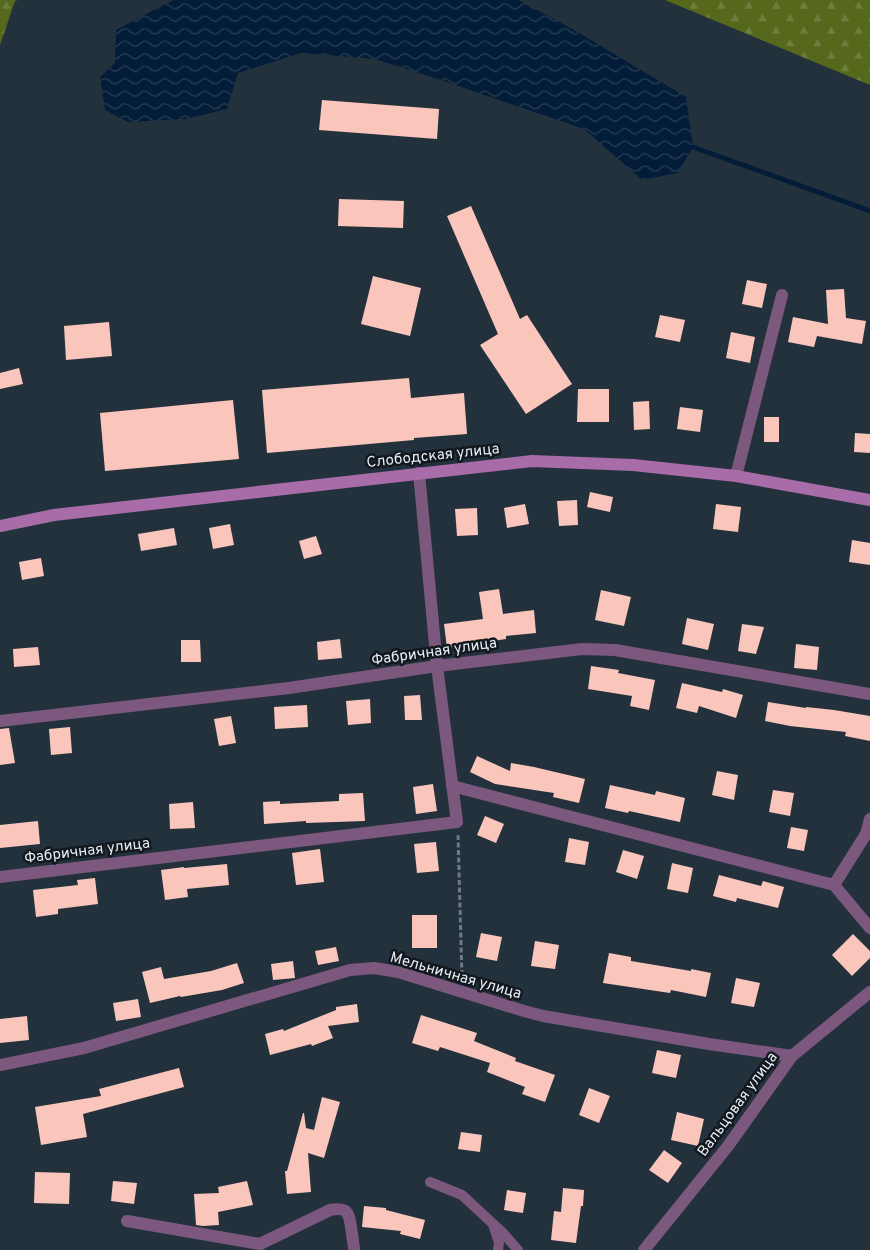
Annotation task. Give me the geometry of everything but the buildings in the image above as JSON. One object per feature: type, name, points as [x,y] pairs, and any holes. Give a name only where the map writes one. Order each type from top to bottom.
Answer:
[{"type":"street","points":[[736,476],[782,295]]},
{"type":"street","name":"Слободская улица","points":[[0,526],[54,515],[532,461],[633,465],[736,476],[870,500]]},
{"type":"street","points":[[419,473],[437,666],[457,822]]},
{"type":"street","name":"Фабричная улица","points":[[0,721],[289,688],[437,666],[582,649],[615,650],[870,694]]},
{"type":"street","points":[[452,786],[834,885],[870,928]]},
{"type":"street","points":[[834,885],[866,834],[870,819]]},
{"type":"street","name":"Фабричная улица","points":[[0,877],[457,822]]},
{"type":"street","name":"Мельничная улица","points":[[0,1065],[84,1048],[350,970],[374,968],[398,972],[544,1016],[792,1056]]},
{"type":"street","name":"Вальцовая улица","points":[[644,1250],[728,1146],[792,1056],[870,992]]},
{"type":"street","points":[[127,1221],[260,1247],[330,1210],[338,1208],[345,1210],[349,1215],[354,1248]]},
{"type":"lane","points":[[430,1182],[462,1195],[493,1223],[518,1250]]},
{"type":"lane","points":[[493,1223],[499,1244],[498,1250]]},
{"type":"path","points":[[457,822],[462,991]]},
{"type":"green space","points":[[0,0],[18,0],[15,1],[0,45]]},
{"type":"green space","points":[[665,0],[870,0],[870,85]]},
{"type":"water","points":[[174,0],[519,0],[576,31],[686,97],[693,147],[678,173],[642,180],[584,129],[375,59],[301,53],[238,73],[227,109],[186,119],[128,122],[105,110],[100,77],[115,63],[116,30]]},
{"type":"waterway","points":[[693,147],[870,211]]}]
